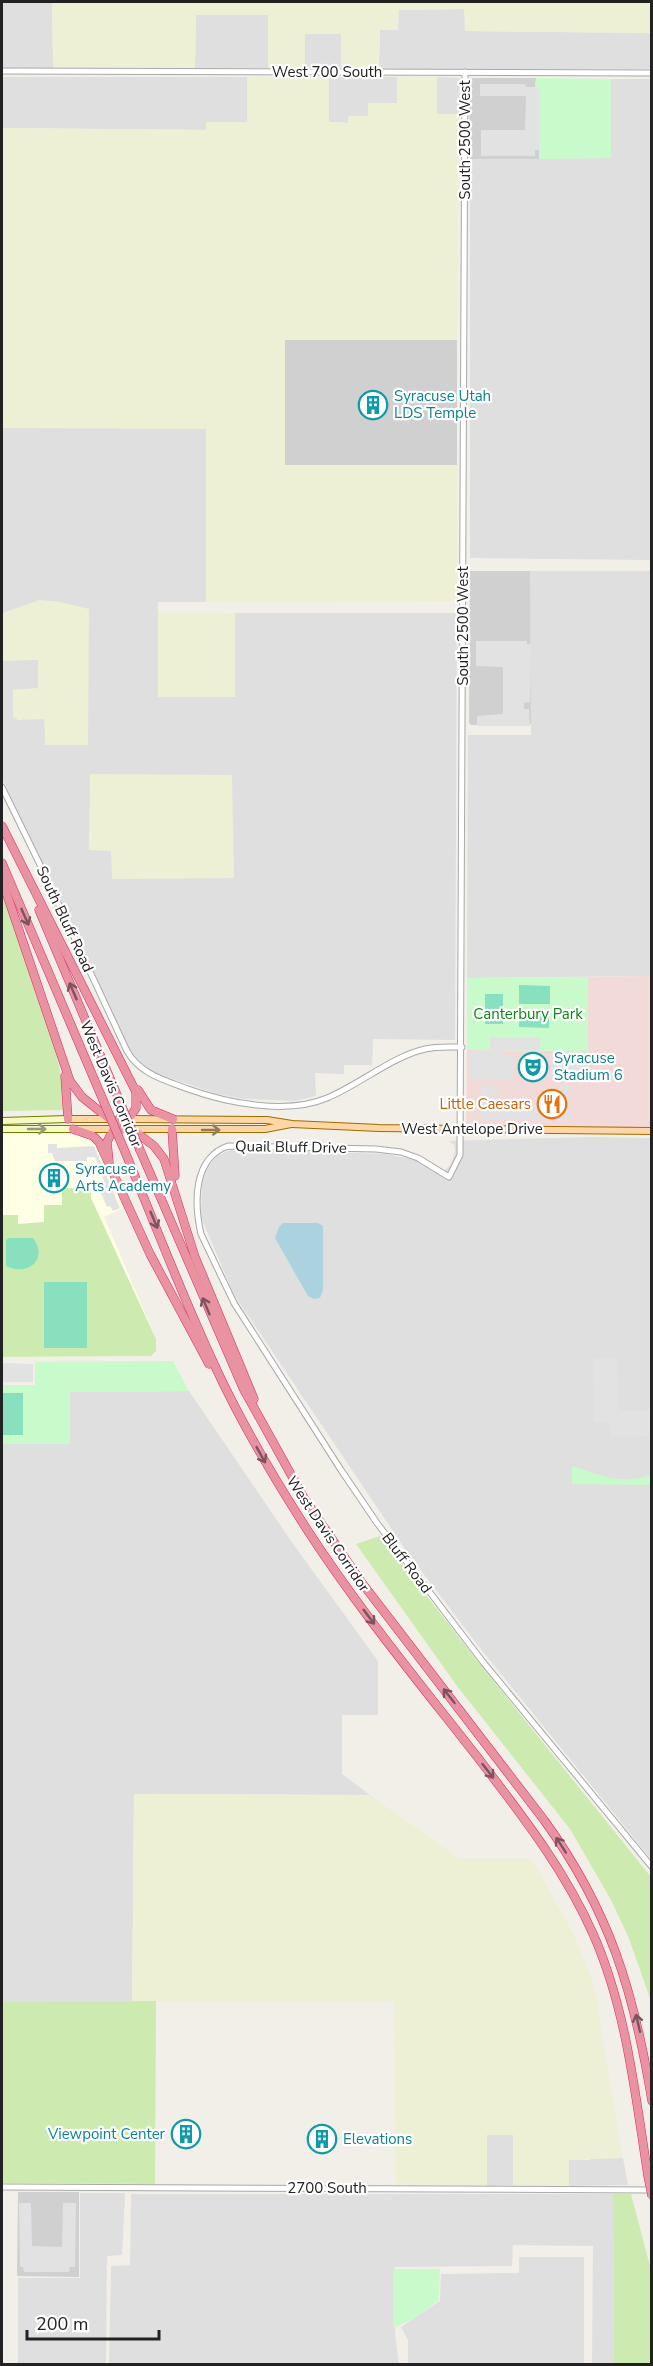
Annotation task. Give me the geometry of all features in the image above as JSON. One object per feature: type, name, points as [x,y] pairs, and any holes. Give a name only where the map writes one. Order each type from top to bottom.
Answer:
[{"type":"highway","points":[[2,827],[103,1031],[132,1082],[151,1110],[173,1119]]},
{"type":"highway","name":"West Davis Corridor","points":[[2,827],[217,1334],[267,1434],[304,1498],[347,1563],[544,1820],[578,1872],[607,1929],[626,1982],[639,2030],[651,2102]]},
{"type":"highway","name":"West Davis Corridor","points":[[2,864],[211,1358],[250,1437],[278,1485],[330,1564],[527,1821],[572,1891],[601,1953],[617,2001],[628,2048],[651,2196]]},
{"type":"highway","points":[[2,879],[63,1065],[68,1119]]},
{"type":"highway","points":[[63,1065],[77,1092],[154,1146],[164,1159],[195,1257],[267,1434]]},
{"type":"highway","points":[[109,1162],[106,1147],[137,1102],[132,1082]]},
{"type":"highway","points":[[73,1129],[97,1140],[165,1284],[250,1437]]},
{"type":"highway","points":[[172,1129],[174,1168],[180,1207]]},
{"type":"main road","name":"West Antelope Drive","points":[[2,1120],[68,1119],[172,1129],[265,1130],[292,1124]]},
{"type":"main road","name":"West Antelope Drive","points":[[2,1128],[73,1129],[173,1119],[267,1120],[292,1124],[364,1128],[651,1131]]},
{"type":"street","name":"West 700 South","points":[[2,71],[651,73]]},
{"type":"street","name":"South 2500 West","points":[[449,1177],[460,1155],[461,1129],[465,72]]},
{"type":"street","name":"South Bluff Road","points":[[2,787],[127,1051],[139,1066],[152,1075],[212,1097],[241,1104],[290,1105],[329,1098],[419,1051],[436,1047],[462,1047]]},
{"type":"street","name":"Quail Bluff Drive","points":[[201,1234],[198,1218],[201,1172],[211,1155],[228,1146],[376,1149],[402,1152],[418,1158],[449,1177]]},
{"type":"street","name":"Bluff Road","points":[[201,1234],[234,1303],[377,1523],[483,1662],[651,1867]]},
{"type":"street","name":"2700 South","points":[[2,2187],[651,2190]]},
{"type":"shaded area","points":[[2,2],[52,2],[53,68],[2,68]]},
{"type":"shaded area","points":[[52,2],[651,2],[651,33],[465,31],[464,9],[399,10],[398,30],[380,30],[379,69],[341,69],[341,34],[305,34],[305,68],[268,68],[268,15],[196,15],[195,68],[53,68]]},
{"type":"shaded area","points":[[465,9],[465,31],[651,33],[651,69],[379,69],[380,30],[399,10]]},
{"type":"shaded area","points":[[268,14],[268,68],[195,68],[196,15]]},
{"type":"shaded area","points":[[304,34],[341,34],[341,69],[305,68]]},
{"type":"shaded area","points":[[2,77],[247,77],[247,122],[207,122],[206,130],[2,128]]},
{"type":"shaded area","points":[[247,77],[329,77],[329,122],[348,123],[349,116],[368,116],[368,103],[397,103],[397,77],[437,77],[437,114],[459,114],[457,340],[285,340],[285,465],[457,465],[457,601],[206,602],[206,429],[2,428],[2,128],[206,130],[206,122],[247,122]]},
{"type":"shaded area","points":[[329,77],[397,77],[397,103],[369,103],[368,117],[349,116],[348,123],[329,122]]},
{"type":"shaded area","points":[[437,77],[460,78],[459,114],[437,114]]},
{"type":"shaded area","points":[[469,78],[536,78],[535,87],[539,87],[539,159],[470,159]]},
{"type":"shaded area","points":[[611,79],[651,79],[651,560],[470,558],[470,159],[611,158]]},
{"type":"shaded area","points":[[480,84],[525,84],[526,87],[539,87],[539,150],[535,150],[535,156],[481,156],[481,130],[525,130],[526,96],[480,96]]},
{"type":"shaded area","points":[[285,339],[457,340],[457,465],[285,465]]},
{"type":"shaded area","points":[[2,428],[206,428],[206,602],[158,602],[158,696],[234,696],[235,613],[457,613],[455,1040],[373,1039],[372,1065],[344,1065],[344,1074],[315,1073],[316,1096],[294,1101],[245,1099],[217,1094],[150,1071],[130,1052],[2,778]]},
{"type":"shaded area","points":[[470,571],[530,571],[531,724],[471,725],[469,723]]},
{"type":"shaded area","points":[[530,571],[651,571],[651,976],[467,978],[468,735],[531,735]]},
{"type":"shaded area","points":[[40,600],[89,609],[88,745],[45,745],[44,719],[18,720],[13,717],[13,690],[38,688],[38,660],[2,661],[2,613]]},
{"type":"shaded area","points":[[158,612],[235,613],[235,697],[158,697]]},
{"type":"shaded area","points":[[476,641],[527,641],[527,644],[531,644],[530,702],[524,703],[524,709],[529,709],[530,726],[477,726],[477,716],[503,714],[503,667],[476,666]]},
{"type":"shaded area","points":[[90,774],[232,775],[234,878],[112,879],[111,851],[89,850]]},
{"type":"shaded area","points":[[651,976],[651,1128],[466,1129],[467,1050],[588,1051],[588,977]]},
{"type":"shaded area","points":[[490,1037],[540,1038],[540,1050],[490,1050]]},
{"type":"shaded area","points":[[472,1051],[504,1051],[504,1055],[514,1055],[514,1079],[469,1079],[469,1054],[472,1054]]},
{"type":"shaded area","points":[[552,1051],[585,1051],[585,1055],[588,1055],[585,1081],[552,1079]]},
{"type":"shaded area","points":[[481,1086],[497,1086],[498,1107],[559,1106],[560,1086],[570,1086],[569,1119],[481,1119]]},
{"type":"shaded area","points":[[2,1133],[82,1135],[90,1137],[98,1146],[123,1208],[104,1217],[156,1339],[156,1351],[151,1356],[2,1357]]},
{"type":"shaded area","points":[[590,1137],[651,1138],[651,1859],[480,1648],[407,1552],[233,1293],[201,1217],[202,1183],[206,1169],[217,1156],[232,1149],[386,1154],[416,1160],[441,1175],[451,1164],[455,1151],[454,1145],[449,1141]]},
{"type":"shaded area","points":[[48,1144],[57,1144],[57,1148],[94,1146],[120,1208],[113,1211],[110,1206],[107,1207],[97,1184],[104,1181],[95,1157],[87,1157],[87,1161],[55,1161],[52,1153],[48,1153]]},
{"type":"shaded area","points":[[617,1358],[618,1411],[651,1411],[651,1436],[610,1437],[610,1422],[594,1422],[593,1359]]},
{"type":"shaded area","points":[[2,1363],[33,1364],[33,1382],[2,1382]]},
{"type":"shaded area","points":[[189,1391],[291,1541],[378,1661],[378,1715],[342,1715],[342,1774],[370,1795],[134,1794],[132,2002],[2,2002],[2,1444],[70,1444],[70,1392]]},
{"type":"shaded area","points":[[134,1794],[370,1795],[460,1859],[532,1859],[574,1935],[591,1977],[599,2004],[597,2005],[623,2158],[569,2160],[569,2186],[513,2185],[513,2135],[487,2135],[487,2186],[396,2185],[394,2002],[132,2002]]},
{"type":"shaded area","points":[[487,2135],[513,2135],[513,2185],[487,2186]]},
{"type":"shaded area","points":[[590,2158],[623,2158],[628,2185],[569,2186],[569,2160],[590,2160]]},
{"type":"shaded area","points":[[18,2192],[79,2192],[79,2277],[17,2276]]},
{"type":"shaded area","points":[[80,2193],[125,2193],[122,2255],[107,2256],[106,2364],[18,2364],[18,2278],[80,2278]]},
{"type":"shaded area","points":[[131,2194],[613,2194],[614,2364],[592,2364],[593,2246],[513,2245],[512,2266],[395,2267],[395,2334],[399,2364],[109,2364],[111,2266],[130,2265]]},
{"type":"shaded area","points":[[19,2203],[31,2203],[32,2246],[62,2247],[63,2203],[76,2203],[75,2267],[70,2267],[69,2272],[24,2272],[23,2267],[20,2267]]},
{"type":"shaded area","points":[[519,2257],[584,2257],[584,2364],[408,2364],[408,2340],[401,2327],[440,2301],[441,2274],[519,2273]]},
{"type":"green space","points":[[536,78],[611,79],[611,158],[539,159],[539,88],[535,87]]},
{"type":"green space","points":[[2,888],[55,1048],[64,1089],[65,1110],[2,1111]]},
{"type":"green space","name":"Canterbury Park","points":[[588,977],[588,1051],[467,1050],[467,978]]},
{"type":"green space","points":[[519,985],[550,986],[550,1004],[519,1004]]},
{"type":"green space","points":[[485,994],[503,994],[503,1024],[485,1024]]},
{"type":"green space","points":[[519,1010],[549,1010],[549,1028],[519,1027]]},
{"type":"green space","points":[[62,1188],[91,1188],[91,1198],[156,1339],[156,1351],[151,1356],[2,1357],[2,1215],[18,1215],[18,1224],[44,1222],[44,1205],[62,1205]]},
{"type":"green space","points":[[33,1238],[39,1253],[34,1264],[22,1269],[6,1266],[6,1240]]},
{"type":"green space","points":[[44,1282],[87,1282],[87,1348],[44,1348]]},
{"type":"green space","points":[[173,1361],[189,1391],[70,1392],[70,1444],[2,1444],[2,1385],[35,1385],[35,1362]]},
{"type":"green space","points":[[2,1393],[23,1393],[23,1435],[2,1435]]},
{"type":"green space","points":[[572,1466],[620,1479],[651,1475],[651,1485],[572,1484]]},
{"type":"green space","points":[[380,1536],[651,1877],[651,2001],[628,1936],[611,1900],[570,1829],[457,1686],[356,1544]]},
{"type":"green space","points":[[156,2001],[155,2184],[2,2183],[2,2002]]},
{"type":"green space","points":[[613,2194],[631,2194],[651,2270],[651,2364],[614,2364]]},
{"type":"green space","points":[[393,2269],[440,2269],[439,2300],[415,2318],[393,2328]]},
{"type":"water","points":[[283,1223],[318,1223],[323,1226],[323,1290],[320,1298],[314,1299],[308,1296],[275,1238]]},
{"type":"place","name":"Syracuse Utah LDS Temple","points":[[373,405]]},
{"type":"place","name":"Syracuse Stadium 6","points":[[533,1067]]},
{"type":"place","name":"Little Caesars","points":[[552,1104]]},
{"type":"place","name":"Syracuse Arts Academy","points":[[54,1178]]},
{"type":"place","name":"Viewpoint Center","points":[[186,2134]]},
{"type":"place","name":"Elevations","points":[[322,2139]]}]
